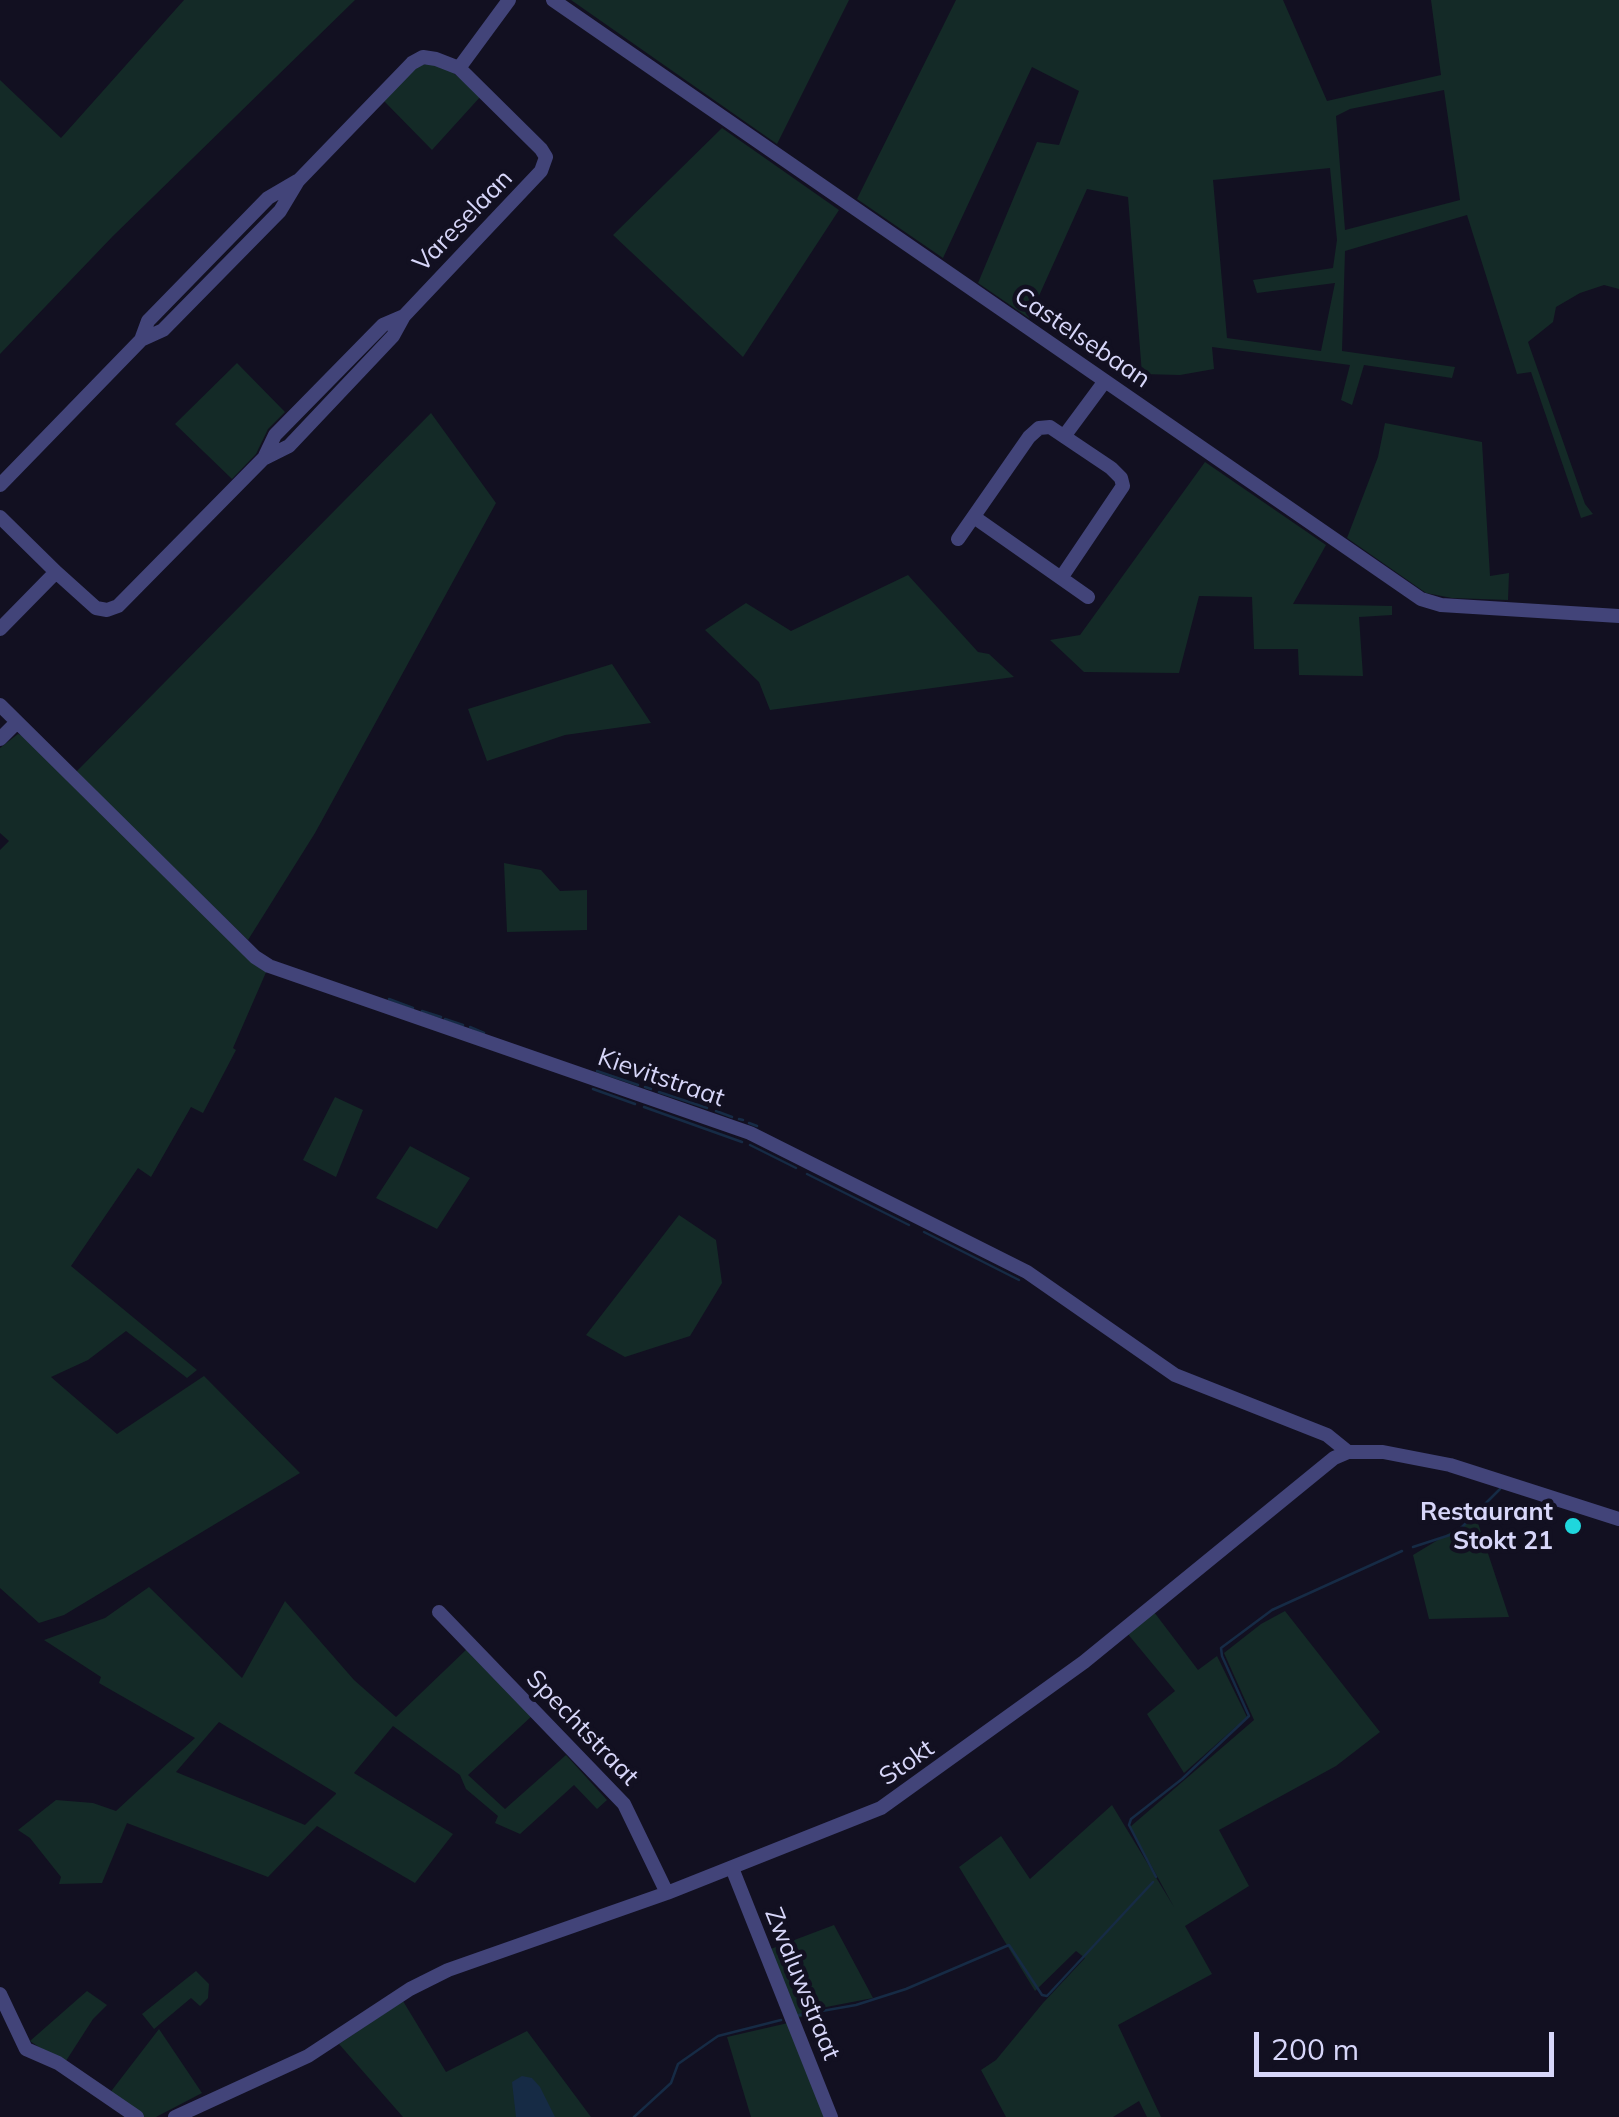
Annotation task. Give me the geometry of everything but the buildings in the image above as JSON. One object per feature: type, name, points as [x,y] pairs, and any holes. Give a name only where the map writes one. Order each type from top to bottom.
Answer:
[{"type":"street","points":[[0,485],[142,340],[164,330],[280,211],[298,181],[412,63],[423,57],[436,58],[459,68],[509,0]]},
{"type":"street","name":"Castelsebaan","points":[[553,0],[1429,603],[1619,616]]},
{"type":"street","name":"Vareselaan","points":[[0,516],[96,608],[106,610],[118,606],[264,459],[289,446],[393,336],[404,316],[542,171],[546,157],[459,68]]},
{"type":"street","points":[[1065,434],[1105,381]]},
{"type":"street","points":[[958,540],[1029,437],[1039,428],[1050,427],[1111,468],[1123,486],[1061,578]]},
{"type":"street","points":[[974,517],[1088,598]]},
{"type":"street","points":[[0,629],[56,572]]},
{"type":"street","name":"Kievitstraat","points":[[0,705],[255,957],[270,966],[750,1133],[1027,1272],[1174,1375],[1326,1435],[1348,1452]]},
{"type":"street","points":[[0,739],[17,722]]},
{"type":"street","points":[[1348,1452],[1383,1452],[1450,1465],[1619,1519]]},
{"type":"street","name":"Stokt","points":[[174,2117],[308,2056],[433,1977],[732,1868],[852,1821],[909,1791],[1084,1662],[1334,1458],[1348,1452]]},
{"type":"street","name":"Spechtstraat","points":[[440,1612],[624,1804],[667,1893]]},
{"type":"street","name":"Zwaluwstraat","points":[[732,1868],[831,2117]]},
{"type":"street","points":[[0,1994],[26,2049],[58,2063],[137,2117]]},
{"type":"green space","points":[[184,0],[355,0],[113,236],[0,354],[0,80],[61,138]]},
{"type":"green space","points":[[571,0],[849,0],[777,144]]},
{"type":"green space","points":[[956,0],[1283,0],[1327,101],[1441,75],[1431,0],[1619,0],[1619,289],[1604,285],[1580,293],[1556,307],[1553,322],[1528,342],[1585,504],[1593,514],[1581,518],[1531,372],[1517,374],[1467,215],[1345,251],[1342,351],[1455,367],[1452,378],[1364,365],[1352,405],[1341,400],[1350,365],[1212,347],[1214,369],[1180,375],[1142,374],[1128,197],[1087,189],[1029,318],[978,283],[1037,142],[1059,145],[1079,91],[1032,67],[943,258],[857,199]],"holes":[[[1444,90],[1460,200],[1345,230],[1336,116],[1350,109]],[[1330,168],[1337,240],[1333,268],[1253,280],[1257,293],[1335,283],[1321,351],[1227,338],[1213,180]]]},
{"type":"green space","points":[[430,63],[451,71],[481,96],[432,150],[383,100],[418,66]]},
{"type":"green space","points":[[722,128],[839,210],[743,357],[613,235]]},
{"type":"green space","points":[[237,363],[285,412],[268,429],[256,454],[232,479],[175,424]]},
{"type":"green space","points":[[431,413],[496,503],[315,833],[248,940],[75,773]]},
{"type":"green space","points":[[1385,423],[1482,442],[1490,576],[1509,573],[1508,600],[1426,593],[1347,538],[1378,457]]},
{"type":"green space","points":[[1205,462],[1326,545],[1293,604],[1392,606],[1392,615],[1359,617],[1363,676],[1299,675],[1298,649],[1254,649],[1252,597],[1199,596],[1179,673],[1084,672],[1050,640],[1080,635]]},
{"type":"green space","points":[[908,575],[978,652],[989,654],[1014,677],[770,710],[759,682],[705,630],[746,603],[791,631]]},
{"type":"green space","points":[[612,664],[651,723],[565,735],[487,761],[468,709]]},
{"type":"green space","points":[[18,734],[267,970],[233,1048],[236,1050],[203,1113],[191,1107],[151,1177],[138,1168],[71,1266],[197,1370],[187,1378],[126,1331],[88,1360],[51,1377],[117,1434],[204,1376],[300,1473],[64,1615],[39,1623],[0,1588],[0,850],[9,841],[0,833],[0,748]]},
{"type":"green space","points":[[504,863],[541,870],[560,891],[587,890],[587,930],[507,932]]},
{"type":"green space","points":[[335,1097],[363,1110],[336,1177],[303,1160]]},
{"type":"green space","points":[[410,1146],[470,1178],[437,1229],[376,1198]]},
{"type":"green space","points":[[679,1215],[716,1240],[722,1283],[690,1336],[625,1357],[586,1335]]},
{"type":"green space","points":[[1476,1517],[1509,1617],[1429,1619],[1413,1555]]},
{"type":"green space","points":[[149,1587],[242,1678],[285,1601],[354,1680],[396,1717],[468,1648],[533,1715],[468,1775],[505,1809],[566,1755],[607,1800],[597,1809],[574,1785],[520,1834],[495,1823],[498,1816],[466,1789],[460,1775],[393,1726],[354,1773],[453,1834],[415,1883],[317,1826],[268,1877],[127,1823],[102,1883],[59,1884],[61,1877],[30,1838],[18,1830],[56,1800],[93,1803],[116,1811],[195,1738],[99,1683],[101,1677],[44,1640],[105,1618]],"holes":[[[219,1722],[336,1793],[305,1825],[176,1772]]]},
{"type":"green space","points":[[1285,1611],[1380,1732],[1336,1766],[1219,1830],[1249,1886],[1185,1926],[1212,1974],[1118,2025],[1161,2117],[1147,2117],[1139,2101],[1113,2117],[1006,2117],[981,2070],[996,2060],[1085,1958],[1076,1951],[1035,1991],[959,1867],[1001,1836],[1030,1879],[1112,1805],[1174,1907],[1130,1827],[1254,1720],[1224,1653]]},
{"type":"green space","points":[[1154,1612],[1198,1670],[1217,1656],[1247,1717],[1184,1773],[1147,1714],[1175,1691],[1127,1633]]},
{"type":"green space","points":[[834,1925],[873,1998],[821,2008],[819,2013],[797,2018],[768,1950]]},
{"type":"green space","points":[[196,1971],[209,1984],[208,1998],[200,2006],[191,1998],[154,2029],[142,2014]]},
{"type":"green space","points":[[87,1991],[107,2005],[93,2019],[64,2064],[30,2041]]},
{"type":"green space","points":[[403,2001],[446,2072],[527,2031],[591,2117],[403,2117],[339,2044]]},
{"type":"green space","points":[[788,2023],[825,2117],[751,2117],[727,2037]]},
{"type":"green space","points":[[159,2029],[202,2093],[156,2117],[143,2117],[109,2094]]},
{"type":"water","points":[[522,2076],[532,2078],[540,2087],[555,2117],[516,2117],[512,2082]]},
{"type":"waterway","points":[[389,999],[413,1008]]},
{"type":"waterway","points":[[422,1011],[441,1017]]},
{"type":"waterway","points":[[445,1019],[463,1025]]},
{"type":"waterway","points":[[470,1027],[484,1033]]},
{"type":"waterway","points":[[597,1071],[638,1085]]},
{"type":"waterway","points":[[645,1087],[651,1089]]},
{"type":"waterway","points":[[593,1089],[635,1104]]},
{"type":"waterway","points":[[659,1092],[707,1108]]},
{"type":"waterway","points":[[644,1107],[742,1142]]},
{"type":"waterway","points":[[716,1111],[732,1117]]},
{"type":"waterway","points":[[739,1119],[743,1120]]},
{"type":"waterway","points":[[749,1123],[757,1126]]},
{"type":"waterway","points":[[750,1145],[796,1168]]},
{"type":"waterway","points":[[807,1174],[909,1225]]},
{"type":"waterway","points":[[924,1232],[1019,1280]]},
{"type":"waterway","points":[[1413,1547],[1456,1533],[1500,1489]]},
{"type":"waterway","points":[[1156,1877],[1129,1825],[1131,1819],[1182,1779],[1249,1716],[1221,1648],[1272,1610],[1402,1551]]},
{"type":"waterway","points":[[799,2015],[856,2005],[906,1989],[1009,1945],[1042,1995],[1047,1996],[1153,1882]]},
{"type":"waterway","points":[[634,2117],[671,2083],[678,2064],[718,2036],[781,2020]]},
{"type":"place","name":"Restaurant Stokt 21","points":[[1573,1526]]}]
